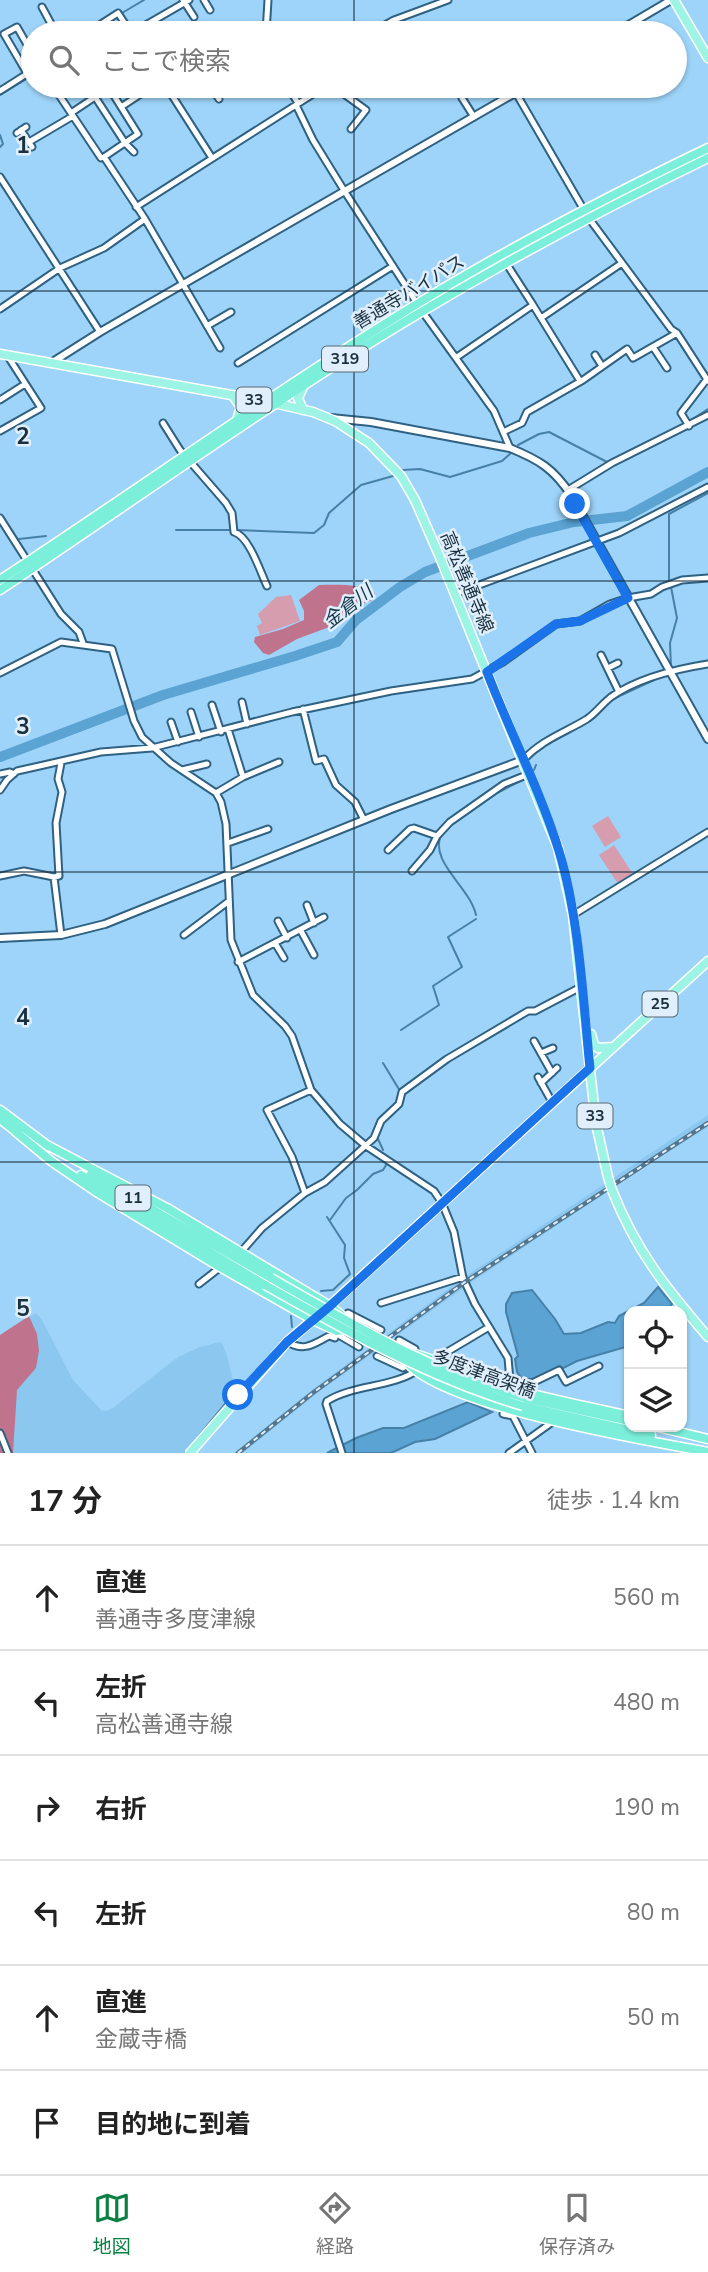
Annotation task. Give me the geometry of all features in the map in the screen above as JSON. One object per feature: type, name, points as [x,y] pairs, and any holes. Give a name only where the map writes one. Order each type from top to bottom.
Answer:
[{"type":"highway","name":"善通寺バイパス","points":[[188,458],[265,401],[419,308],[586,213],[708,148]]},
{"type":"highway","name":"善通寺バイパス","points":[[0,590],[31,564],[188,458],[277,404],[419,308],[506,262],[586,213],[708,158]]},
{"type":"highway","name":"善通寺バイパス","points":[[0,580],[31,564]]},
{"type":"highway","name":"11","points":[[0,1110],[93,1175],[268,1281]]},
{"type":"highway","name":"11","points":[[0,1119],[89,1181],[268,1281]]},
{"type":"highway","points":[[16,1132],[95,1192],[335,1334],[349,1328],[343,1315],[330,1306],[167,1208],[45,1144]]},
{"type":"highway","name":"多度津高架橋","points":[[268,1281],[355,1336],[462,1386],[708,1450]]},
{"type":"highway","points":[[624,1415],[541,1397],[512,1385],[471,1376],[417,1353],[398,1352],[412,1369],[454,1390],[505,1409],[708,1450]]},
{"type":"highway","name":"多度津高架橋","points":[[524,1402],[624,1420]]},
{"type":"highway","points":[[687,1430],[708,1438]]},
{"type":"highway","points":[[681,1432],[708,1438]]},
{"type":"main road","points":[[673,0],[686,21]]},
{"type":"main road","points":[[687,23],[708,58]]},
{"type":"main road","name":"高松善通寺線","points":[[3,355],[265,401],[329,418],[358,435],[390,463],[409,488],[455,593],[558,848],[573,915],[596,1125],[612,1189],[633,1236],[660,1280],[708,1337]]},
{"type":"main road","points":[[303,387],[298,398],[303,410]]},
{"type":"main road","points":[[233,396],[241,407],[237,420]]},
{"type":"main road","name":"25","points":[[190,1453],[287,1342],[330,1306],[708,961]]},
{"type":"main road","points":[[583,1004],[594,1045],[598,1048],[613,1047]]},
{"type":"main road","points":[[589,1054],[593,1058],[601,1057]]},
{"type":"main road","points":[[572,1083],[581,1081],[589,1084],[592,1115],[596,1125]]},
{"type":"street","points":[[204,0],[210,10]]},
{"type":"street","points":[[267,21],[268,0]]},
{"type":"street","points":[[392,21],[448,0]]},
{"type":"street","points":[[636,21],[673,0]]},
{"type":"street","points":[[152,21],[185,1],[194,17]]},
{"type":"street","points":[[42,7],[50,21]]},
{"type":"street","points":[[106,21],[118,13],[124,21]]},
{"type":"street","points":[[21,34],[17,27],[2,35],[21,60]]},
{"type":"street","points":[[1,88],[21,78]]},
{"type":"street","points":[[61,98],[101,159],[138,134],[115,98]]},
{"type":"street","points":[[21,130],[31,144],[94,98]]},
{"type":"street","points":[[96,98],[125,143],[134,152]]},
{"type":"street","points":[[121,107],[135,98]]},
{"type":"street","points":[[174,98],[212,158]]},
{"type":"street","points":[[295,98],[313,140],[419,308],[494,411],[510,448]]},
{"type":"street","points":[[136,207],[306,98]]},
{"type":"street","points":[[350,98],[366,110],[351,129]]},
{"type":"street","points":[[463,98],[474,117]]},
{"type":"street","points":[[51,363],[100,332],[507,98]]},
{"type":"street","points":[[519,98],[586,213],[671,329],[677,333],[707,380],[681,413],[688,424]]},
{"type":"street","points":[[104,157],[145,219],[220,348]]},
{"type":"street","points":[[0,177],[100,332]]},
{"type":"street","points":[[0,309],[60,268],[104,248],[145,219]]},
{"type":"street","points":[[506,262],[580,382]]},
{"type":"street","points":[[541,318],[622,263]]},
{"type":"street","points":[[238,363],[393,266]]},
{"type":"street","points":[[457,357],[533,304]]},
{"type":"street","points":[[207,326],[231,312]]},
{"type":"street","points":[[503,432],[522,424],[527,412],[580,382],[627,349],[634,358],[677,333]]},
{"type":"street","points":[[653,346],[667,368]]},
{"type":"street","points":[[0,430],[41,408],[3,355]]},
{"type":"street","points":[[595,355],[602,366]]},
{"type":"street","points":[[0,400],[25,384]]},
{"type":"street","points":[[568,490],[612,463],[708,415]]},
{"type":"street","points":[[329,418],[364,421],[510,448],[544,464],[568,490],[708,737]]},
{"type":"street","points":[[358,435],[356,426],[364,421]]},
{"type":"street","points":[[163,423],[226,503],[232,513],[233,530],[241,535],[253,554],[267,586]]},
{"type":"street","points":[[455,593],[596,541],[646,520],[708,487]]},
{"type":"street","points":[[1,521],[61,614],[79,632],[83,643]]},
{"type":"street","points":[[0,790],[14,774],[22,770],[101,752],[152,748],[303,709],[391,691],[472,679],[487,672],[556,624],[580,621],[628,598],[651,594],[682,580],[708,579]]},
{"type":"street","points":[[0,673],[61,642],[112,649],[134,721],[142,737],[152,748],[216,793],[224,813],[228,843],[231,940],[253,995],[274,1014],[292,1036],[311,1090],[340,1124],[366,1146],[434,1191],[442,1203],[454,1232],[463,1277],[475,1304],[508,1358],[512,1385],[503,1414],[513,1416],[532,1453]]},
{"type":"street","points":[[601,655],[619,692]]},
{"type":"street","points":[[608,668],[618,663]]},
{"type":"street","points":[[0,938],[61,935],[105,924],[364,820],[523,760],[543,743],[586,719],[619,692],[690,666],[708,664]]},
{"type":"street","points":[[242,702],[247,724]]},
{"type":"street","points":[[212,705],[221,732]]},
{"type":"street","points":[[303,709],[316,761],[324,759],[336,785],[355,802],[364,820]]},
{"type":"street","points":[[191,712],[199,737]]},
{"type":"street","points":[[171,722],[178,742]]},
{"type":"street","points":[[228,729],[243,777]]},
{"type":"street","points":[[216,793],[243,777],[279,762]]},
{"type":"street","points":[[0,876],[24,871],[59,876],[56,823],[62,792],[58,779],[61,763]]},
{"type":"street","points":[[182,770],[207,764]]},
{"type":"street","points":[[0,775],[10,772],[14,774]]},
{"type":"street","points":[[412,871],[430,849],[437,835],[458,816],[479,804],[504,784],[529,774]]},
{"type":"street","points":[[388,850],[414,828],[437,835]]},
{"type":"street","points":[[228,843],[268,829]]},
{"type":"street","points":[[573,915],[708,832]]},
{"type":"street","points":[[54,877],[61,935]]},
{"type":"street","points":[[184,935],[230,901]]},
{"type":"street","points":[[307,905],[314,923]]},
{"type":"street","points":[[238,962],[324,917]]},
{"type":"street","points":[[278,922],[287,938]]},
{"type":"street","points":[[301,930],[314,955]]},
{"type":"street","points":[[275,943],[284,958]]},
{"type":"street","points":[[239,1253],[262,1228],[306,1193],[325,1182],[366,1146],[374,1138],[381,1121],[399,1104],[402,1093],[447,1059],[528,1011],[535,1011],[577,989]]},
{"type":"street","points":[[534,1041],[555,1070],[540,1080],[552,1102]]},
{"type":"street","points":[[541,1053],[553,1048]]},
{"type":"street","points":[[306,1193],[292,1157],[267,1110],[311,1090]]},
{"type":"street","points":[[199,1284],[221,1266]]},
{"type":"street","points":[[381,1303],[463,1277]]},
{"type":"street","points":[[335,1334],[343,1315],[348,1313],[381,1330]]},
{"type":"street","points":[[342,1453],[327,1401],[371,1385],[401,1380],[412,1369],[489,1327]]},
{"type":"street","points":[[287,1342],[300,1348],[308,1348],[335,1334],[359,1347]]},
{"type":"street","points":[[399,1340],[417,1353],[412,1369]]},
{"type":"street","points":[[377,1356],[403,1368],[412,1369]]},
{"type":"street","points":[[512,1385],[532,1383],[559,1370],[566,1382],[576,1380],[599,1366]]},
{"type":"street","points":[[509,1453],[552,1420]]},
{"type":"street","points":[[0,1433],[8,1453]]},
{"type":"shaded area","points":[[319,585],[355,586],[375,593],[373,600],[359,605],[343,622],[297,639],[269,655],[263,653],[254,642],[255,637],[304,620],[304,611],[299,600]]},
{"type":"shaded area","points":[[291,595],[300,621],[260,635],[257,626],[262,623],[258,614],[276,597]]},
{"type":"shaded area","points":[[608,816],[621,837],[605,847],[592,826]]},
{"type":"shaded area","points":[[614,845],[633,874],[618,884],[599,855]]},
{"type":"shaded area","points":[[708,1115],[708,1127],[466,1286],[316,1394],[243,1453],[234,1453],[312,1390],[463,1278]]},
{"type":"shaded area","points":[[658,1287],[672,1304],[638,1306]]},
{"type":"shaded area","points":[[532,1290],[564,1334],[581,1333],[608,1322],[615,1323],[624,1313],[624,1347],[577,1361],[536,1382],[524,1382],[517,1372],[515,1359],[518,1356],[506,1312],[506,1304],[512,1293]]},
{"type":"shaded area","points":[[36,1313],[73,1380],[101,1410],[114,1407],[178,1357],[220,1342],[227,1356],[235,1388],[233,1392],[236,1394],[186,1453],[11,1453],[0,1335]]},
{"type":"shaded area","points":[[29,1316],[37,1334],[39,1351],[36,1368],[17,1390],[13,1453],[0,1453],[0,1335]]},
{"type":"shaded area","points":[[468,1402],[492,1412],[435,1439],[415,1442],[391,1453],[327,1453],[383,1428],[404,1428]]},
{"type":"waterway","points":[[122,13],[144,0]]},
{"type":"waterway","points":[[0,95],[21,82]]},
{"type":"waterway","points":[[0,135],[3,144],[0,147]]},
{"type":"waterway","points":[[691,420],[708,409]]},
{"type":"waterway","points":[[518,445],[549,432],[607,462],[655,438]]},
{"type":"waterway","points":[[403,470],[420,469],[450,477],[502,461],[512,452]]},
{"type":"waterway","name":"金倉川","points":[[0,757],[163,695],[337,642],[356,620],[425,572],[529,533],[574,522],[627,516],[708,472]]},
{"type":"waterway","points":[[236,530],[314,533],[324,525],[329,513],[361,485],[393,476]]},
{"type":"waterway","points":[[669,582],[669,514],[708,493]]},
{"type":"waterway","points":[[176,530],[230,530]]},
{"type":"waterway","points":[[19,539],[46,536]]},
{"type":"waterway","points":[[671,587],[677,618],[670,643],[671,667]]},
{"type":"waterway","points":[[580,727],[594,718],[613,699],[654,680]]},
{"type":"waterway","points":[[534,770],[536,765]]},
{"type":"waterway","points":[[497,793],[524,779]]},
{"type":"waterway","points":[[441,835],[439,845],[445,865],[466,894],[476,915]]},
{"type":"waterway","points":[[401,1030],[439,1005],[433,986],[462,967],[448,937],[476,919]]},
{"type":"waterway","points":[[383,1063],[400,1091]]},
{"type":"waterway","points":[[376,1125],[386,1113]]},
{"type":"waterway","points":[[378,1139],[383,1150]]},
{"type":"waterway","points":[[330,1220],[346,1198],[373,1174],[383,1170],[388,1162]]},
{"type":"waterway","points":[[321,1291],[333,1290],[350,1274],[344,1258],[345,1245],[327,1217]]},
{"type":"waterway","points":[[291,1316],[292,1327]]},
{"type":"waterway","points":[[185,1453],[234,1393]]},
{"type":"railway","points":[[238,1453],[314,1392],[465,1282],[708,1123]]},
{"type":"route","points":[[238,1395],[287,1342],[330,1306],[590,1068],[573,915],[563,864],[551,827],[487,672],[556,624],[580,621],[610,604],[628,598],[575,504]]}]
